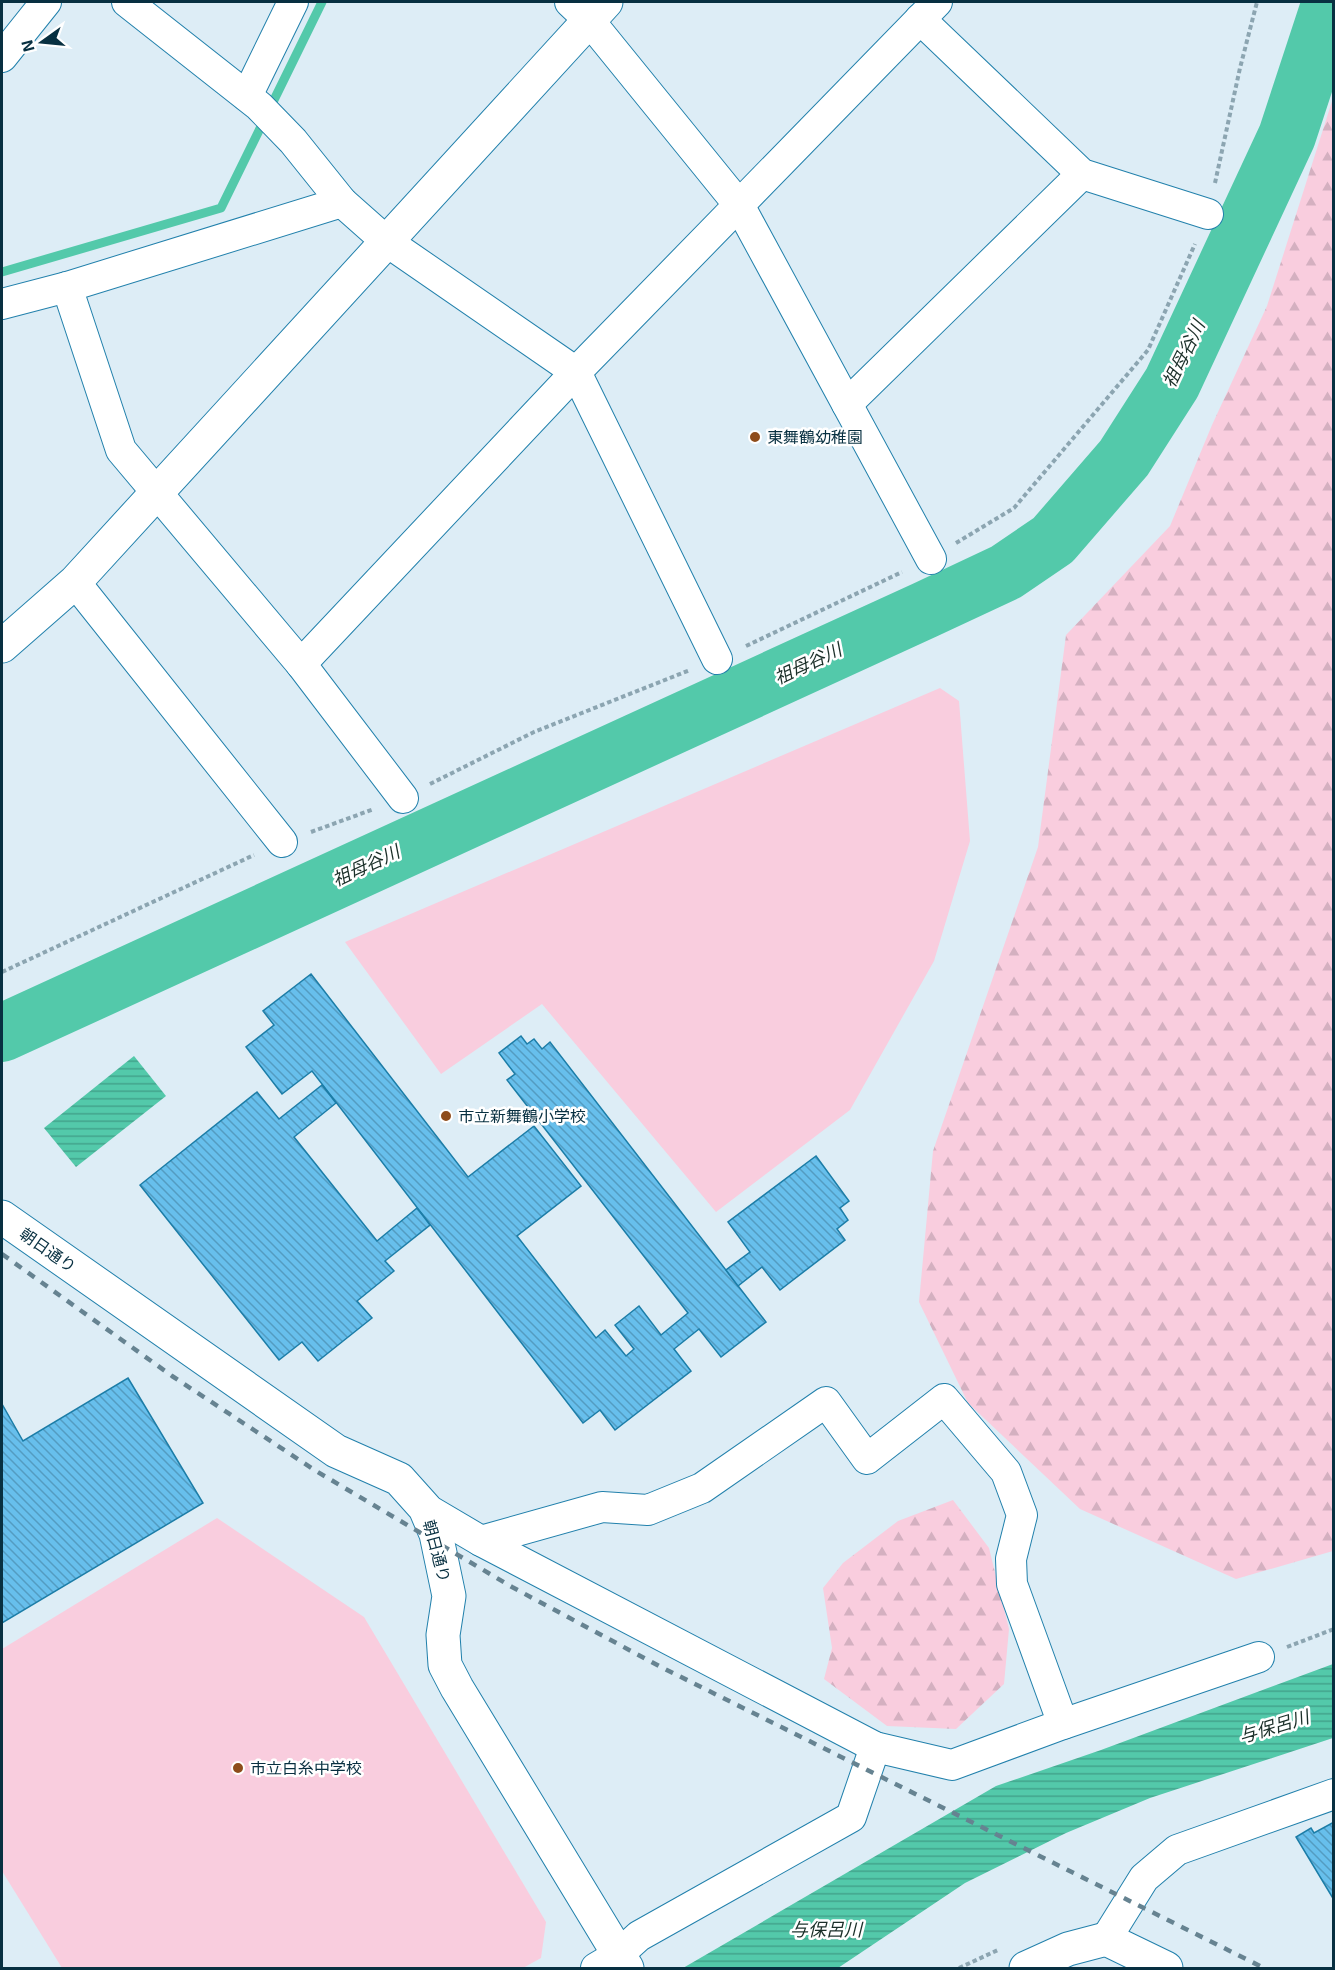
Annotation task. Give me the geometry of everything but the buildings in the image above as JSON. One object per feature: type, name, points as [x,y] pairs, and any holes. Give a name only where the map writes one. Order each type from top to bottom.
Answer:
[{"type":"street","points":[[2,57],[46,2]]},
{"type":"street","points":[[127,2],[253,101],[293,141],[342,202],[386,241],[576,372],[717,659]]},
{"type":"street","points":[[253,101],[292,2]]},
{"type":"street","points":[[2,646],[75,582],[386,241],[588,7],[739,205],[931,559]]},
{"type":"street","points":[[301,664],[576,372],[929,10],[1082,174],[1208,214]]},
{"type":"street","points":[[847,404],[1082,174]]},
{"type":"street","points":[[2,304],[67,287],[342,202]]},
{"type":"street","points":[[67,287],[121,450],[301,664],[403,798]]},
{"type":"street","points":[[75,582],[282,842]]},
{"type":"street","name":"朝日通り","points":[[2,1217],[336,1451],[399,1479],[425,1509],[436,1534],[449,1596],[443,1635],[445,1665],[614,1964]]},
{"type":"street","points":[[480,1542],[602,1507],[648,1510],[702,1488],[826,1402],[867,1459],[944,1399],[1006,1472],[1022,1515],[1011,1559],[1012,1584],[1063,1724]]},
{"type":"street","points":[[425,1509],[480,1542],[875,1747],[952,1765],[1063,1724],[1258,1658]]},
{"type":"street","points":[[614,1964],[639,1936],[850,1817],[875,1747]]},
{"type":"street","points":[[1106,1939],[1144,1878],[1178,1850],[1334,1794]]},
{"type":"street","points":[[1026,1968],[1068,1948],[1106,1939],[1166,1968]]},
{"type":"path","points":[[2,972],[282,842],[403,798],[534,732],[717,659],[931,559],[1014,508],[1148,350],[1208,214],[1257,2]]},
{"type":"path","points":[[1258,1658],[1334,1629]]},
{"type":"green space","points":[[1333,98],[1333,1551],[1236,1579],[1080,1509],[968,1403],[919,1302],[933,1151],[1038,847],[1066,635],[1170,526],[1212,425],[1267,306]]},
{"type":"green space","points":[[940,688],[959,701],[970,841],[934,961],[850,1110],[716,1212],[542,1004],[441,1074],[345,942]]},
{"type":"green space","points":[[953,1500],[989,1548],[1009,1629],[1004,1684],[956,1729],[887,1726],[824,1679],[832,1648],[823,1588],[843,1563],[898,1521]]},
{"type":"green space","name":"市立白糸中学校","points":[[217,1518],[364,1617],[546,1922],[541,1958],[523,1968],[62,1968],[2,1871],[2,1649]]},
{"type":"water","points":[[134,1056],[166,1096],[76,1167],[44,1128]]},
{"type":"water","name":"与保呂川","points":[[1333,1664],[1333,1738],[1150,1798],[1066,1833],[965,1883],[838,1968],[683,1968],[996,1786],[1101,1750]]},
{"type":"waterway","points":[[2,272],[221,208],[322,2]]},
{"type":"waterway","name":"祖母谷川","points":[[2,1033],[925,610],[1006,572],[1053,540],[1124,458],[1172,383],[1287,136],[1331,2]]},
{"type":"railway","points":[[2,1254],[172,1376],[316,1471],[512,1587],[659,1666],[1264,1968]]},
{"type":"place","name":"東舞鶴幼稚園","points":[[755,437]]},
{"type":"place","name":"市立新舞鶴小学校","points":[[446,1116]]},
{"type":"place","name":"市立白糸中学校","points":[[238,1768]]}]
